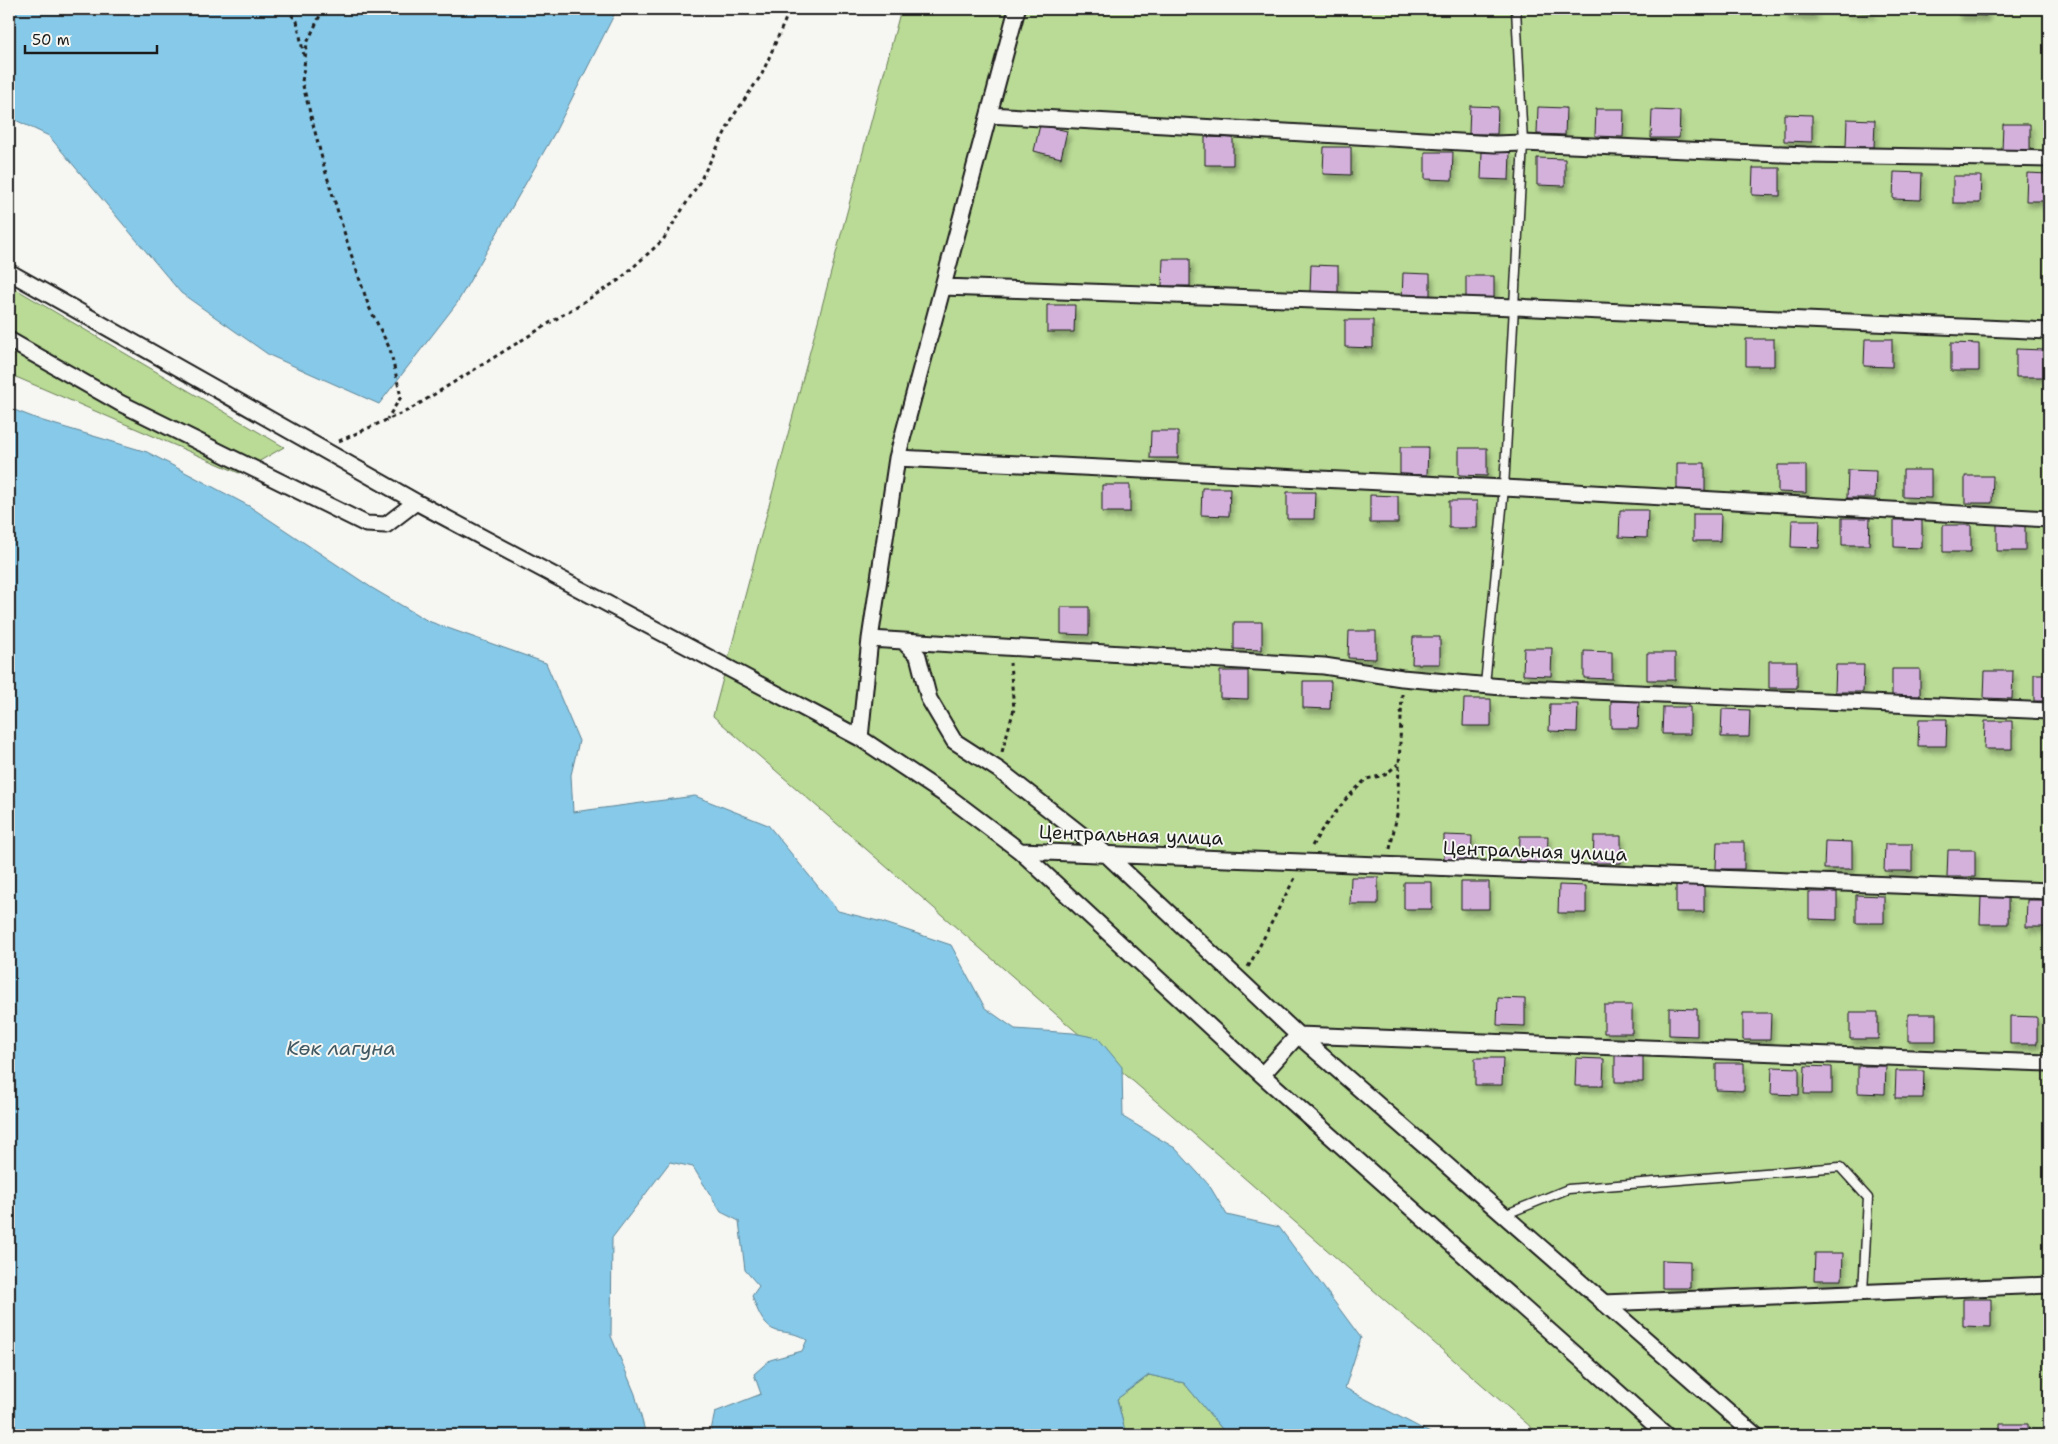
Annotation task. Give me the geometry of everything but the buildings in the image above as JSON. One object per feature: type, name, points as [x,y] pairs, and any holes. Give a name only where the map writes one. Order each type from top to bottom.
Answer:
[{"type":"street","points":[[860,738],[870,639],[897,458],[1017,9]]},
{"type":"street","points":[[989,115],[1495,144],[1523,143],[1806,155],[2049,159]]},
{"type":"street","points":[[9,272],[416,502],[860,738],[950,798],[1020,851],[1262,1075],[1666,1435]]},
{"type":"street","points":[[943,287],[1514,307],[2049,332]]},
{"type":"street","points":[[9,340],[120,403],[366,524],[386,525],[416,502]]},
{"type":"street","points":[[897,458],[1504,488],[2049,519]]},
{"type":"street","points":[[870,639],[905,643],[1324,666],[1402,678],[1486,685],[2049,711]]},
{"type":"street","points":[[905,643],[918,656],[929,699],[954,741],[999,770],[1106,854],[1298,1035],[1755,1435]]},
{"type":"street","name":"Центральная улица","points":[[1020,851],[2049,891]]},
{"type":"street","points":[[1262,1075],[1298,1035]]},
{"type":"street","points":[[1298,1035],[2049,1063]]},
{"type":"street","points":[[1603,1302],[2049,1285]]},
{"type":"lane","points":[[1486,685],[1504,488],[1523,143],[1516,9]]},
{"type":"lane","points":[[1504,1215],[1568,1189],[1840,1167],[1868,1198],[1863,1292]]},
{"type":"path","points":[[286,9],[297,21],[305,60]]},
{"type":"path","points":[[323,9],[307,44],[302,82],[325,170],[368,307],[390,349],[401,397],[387,420]]},
{"type":"path","points":[[322,449],[409,410],[619,280],[662,240],[699,183],[734,115],[762,74],[790,9]]},
{"type":"path","points":[[999,770],[1002,748],[1014,709],[1008,648]]},
{"type":"path","points":[[1386,864],[1398,815],[1402,678]]},
{"type":"green space","points":[[901,9],[2049,9],[2049,1435],[1540,1435],[713,716]]},
{"type":"green space","points":[[9,285],[284,447],[239,473],[9,374]]},
{"type":"green space","points":[[1149,1375],[1184,1383],[1227,1435],[1126,1435],[1117,1399]]},
{"type":"water","points":[[9,9],[617,9],[554,134],[457,303],[379,404],[269,355],[181,293],[49,136],[9,117]]},
{"type":"water","name":"Көк лагуна","points":[[9,408],[43,421],[147,452],[249,506],[372,588],[428,621],[546,663],[579,741],[571,775],[573,812],[695,796],[768,825],[838,911],[882,922],[951,945],[985,1008],[1015,1029],[1073,1033],[1098,1038],[1122,1067],[1123,1117],[1175,1148],[1209,1185],[1227,1215],[1279,1227],[1361,1338],[1345,1388],[1434,1435],[1227,1435],[1184,1383],[1149,1375],[1117,1399],[1126,1435],[710,1435],[715,1412],[761,1394],[754,1374],[770,1360],[802,1351],[807,1340],[767,1326],[752,1296],[759,1286],[745,1270],[739,1221],[721,1212],[693,1167],[670,1162],[612,1238],[611,1336],[635,1394],[646,1435],[9,1435]]}]
